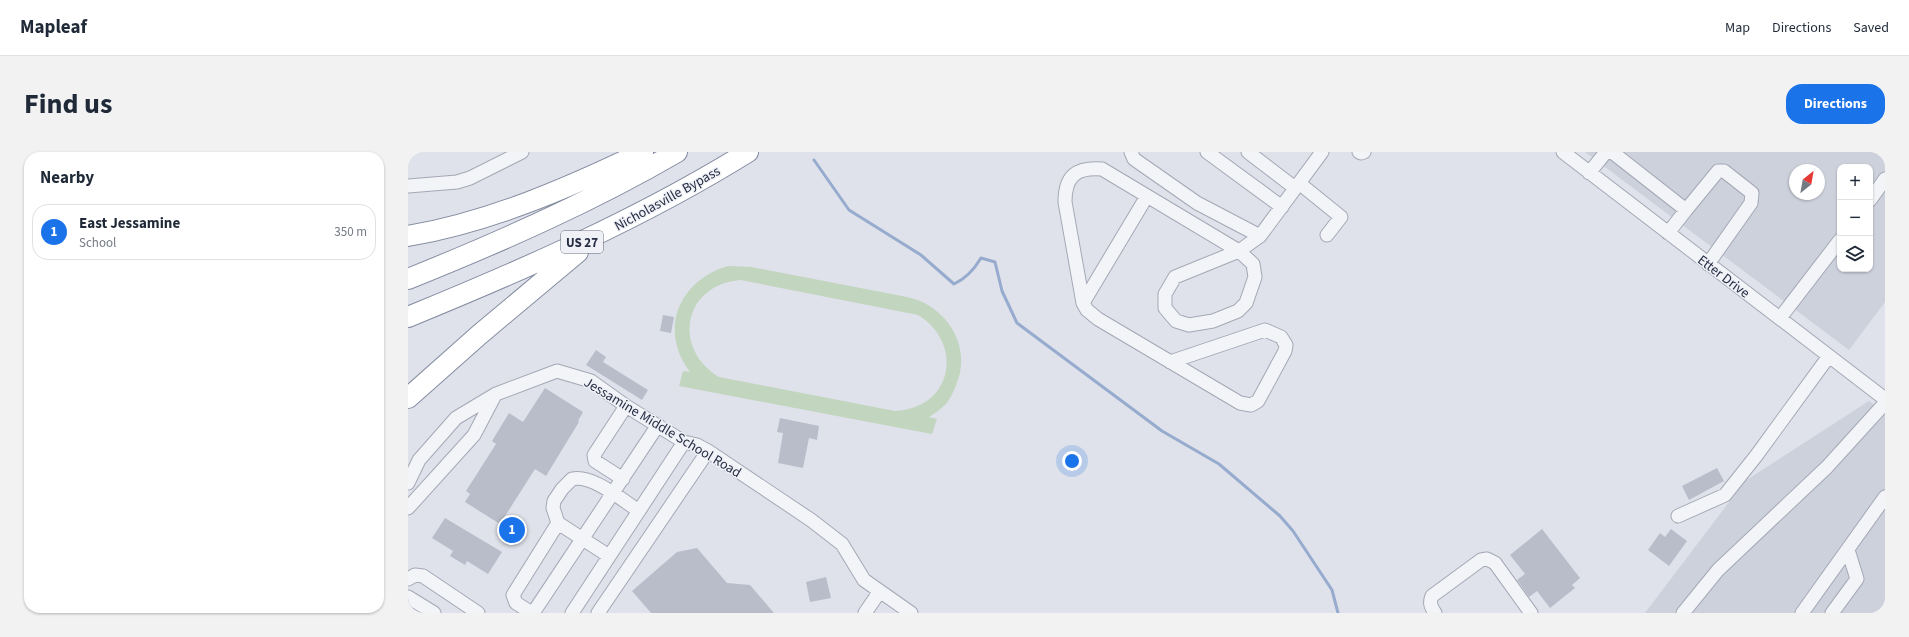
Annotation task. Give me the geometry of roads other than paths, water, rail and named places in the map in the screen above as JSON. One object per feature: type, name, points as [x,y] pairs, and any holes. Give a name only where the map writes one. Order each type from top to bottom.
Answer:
[{"type":"highway","points":[[408,236],[459,225],[487,217],[544,196],[643,152]]},
{"type":"highway","name":"US 27","points":[[408,279],[559,215],[678,152]]},
{"type":"highway","name":"Nicholasville Bypass","points":[[408,317],[534,264],[604,232],[679,192],[748,152]]},
{"type":"highway","points":[[408,398],[557,269],[604,232]]},
{"type":"highway","points":[[408,405],[428,380]]},
{"type":"street","points":[[408,186],[457,182],[470,178],[522,152]]},
{"type":"street","points":[[1131,152],[1134,159],[1197,203],[1260,236]]},
{"type":"street","points":[[1206,152],[1282,207]]},
{"type":"street","points":[[1248,152],[1341,217],[1327,235]]},
{"type":"street","points":[[1359,152],[1361,154],[1364,152]]},
{"type":"street","name":"Etter Drive","points":[[1563,152],[1885,399]]},
{"type":"street","points":[[1590,173],[1606,152]]},
{"type":"street","points":[[1612,152],[1686,210]]},
{"type":"street","points":[[1170,362],[1265,330],[1281,337],[1286,345],[1285,351],[1258,401],[1251,405],[1240,403],[1170,362],[1098,319],[1087,310],[1083,303],[1065,202],[1065,189],[1070,178],[1079,171],[1090,168],[1102,169],[1239,251],[1253,264],[1255,277],[1246,303],[1238,310],[1213,320],[1189,325],[1176,321],[1165,308],[1165,294],[1175,277],[1239,251],[1260,236],[1297,186],[1315,154]]},
{"type":"street","points":[[1668,233],[1718,171],[1724,171],[1752,193],[1751,203],[1708,264]]},
{"type":"street","points":[[1873,196],[1885,179]]},
{"type":"street","points":[[1083,303],[1146,196]]},
{"type":"street","points":[[1780,318],[1837,244]]},
{"type":"street","points":[[1678,516],[1725,496],[1756,456],[1828,356]]},
{"type":"street","name":"Jessamine Middle School Road","points":[[408,483],[419,460],[456,418],[496,394],[557,371],[591,381],[626,406],[684,442],[697,445],[708,451],[811,520],[842,544],[864,580],[911,613]]},
{"type":"street","points":[[408,508],[474,435],[496,394]]},
{"type":"street","points":[[1683,613],[1718,570],[1827,467],[1885,403]]},
{"type":"street","points":[[623,479],[596,461],[594,455],[626,406]]},
{"type":"street","points":[[558,523],[513,594],[516,603],[532,613],[658,425]]},
{"type":"street","points":[[572,613],[684,442]]},
{"type":"street","points":[[598,613],[708,451]]},
{"type":"street","points":[[609,556],[558,523],[553,508],[554,501],[562,489],[572,479],[584,478],[639,511]]},
{"type":"street","points":[[1802,613],[1885,497]]},
{"type":"street","points":[[1832,613],[1856,579],[1848,550]]},
{"type":"street","points":[[1435,613],[1431,606],[1430,600],[1432,596],[1481,560],[1487,559],[1495,563],[1531,613]]},
{"type":"street","points":[[408,579],[415,575],[423,576],[478,613]]},
{"type":"street","points":[[865,613],[880,591]]},
{"type":"street","points":[[408,597],[434,613]]},
{"type":"waterway","points":[[814,160],[849,210],[921,255],[954,284],[969,273],[981,258],[995,262],[1002,291],[1017,323],[1162,431],[1219,464],[1280,516],[1293,531],[1332,590],[1338,613]]},
{"type":"place","name":"East Jessamine","points":[[512,530]]}]
